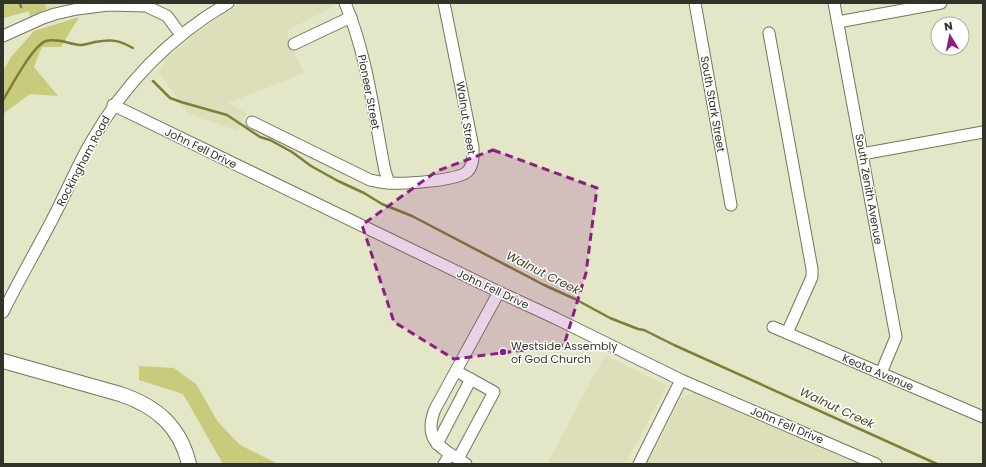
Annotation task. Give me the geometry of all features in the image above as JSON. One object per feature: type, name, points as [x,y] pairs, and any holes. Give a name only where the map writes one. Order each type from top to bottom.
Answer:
[{"type":"main road","points":[[3,361],[134,398],[150,406],[164,418],[177,433],[186,450],[189,464]]},
{"type":"street","name":"Rockingham Road","points":[[3,312],[53,218],[90,142],[113,105],[142,70],[169,45],[208,15],[228,3]]},
{"type":"street","name":"Pioneer Street","points":[[345,3],[351,17],[362,54],[385,171],[389,183]]},
{"type":"street","name":"Walnut Street","points":[[252,122],[370,180],[389,183],[438,180],[460,176],[468,171],[473,161],[473,147],[444,3]]},
{"type":"street","name":"South Stark Street","points":[[695,3],[731,205]]},
{"type":"street","name":"South Zenith Avenue","points":[[834,3],[896,337],[881,373]]},
{"type":"street","points":[[838,22],[941,3]]},
{"type":"street","points":[[3,36],[42,18],[77,9],[108,5],[146,6],[167,16],[181,35]]},
{"type":"street","points":[[294,44],[351,17]]},
{"type":"street","points":[[769,33],[812,269],[812,277],[787,333]]},
{"type":"street","name":"John Fell Drive","points":[[113,105],[681,380],[876,464]]},
{"type":"street","points":[[862,154],[983,132]]},
{"type":"street","points":[[458,459],[437,444],[430,429],[431,419],[499,292]]},
{"type":"street","name":"Keota Avenue","points":[[773,327],[983,417]]},
{"type":"street","points":[[444,464],[458,459],[494,392],[456,371]]},
{"type":"street","points":[[437,444],[471,379]]},
{"type":"street","points":[[639,464],[681,380]]},
{"type":"highlighted area","points":[[493,150],[597,188],[586,273],[564,345],[454,359],[394,322],[362,225],[437,171]]},
{"type":"shaded area","points":[[45,3],[94,3],[46,9]]},
{"type":"shaded area","points":[[241,3],[336,3],[337,5],[286,31],[304,73],[228,103],[246,113],[238,131],[189,114],[159,73],[166,59],[195,34]]},
{"type":"shaded area","points":[[605,355],[667,386],[625,464],[547,464]]},
{"type":"shaded area","points":[[693,392],[857,464],[647,464],[680,399]]},
{"type":"green space","points":[[3,3],[45,3],[46,9],[30,17],[29,11],[4,18]]},
{"type":"green space","points":[[79,17],[61,47],[42,47],[34,67],[58,96],[30,94],[3,114],[3,71],[11,57],[34,31]]},
{"type":"green space","points":[[139,366],[174,368],[196,384],[218,422],[240,445],[278,464],[223,464],[183,394],[139,380]]},
{"type":"waterway","points":[[20,3],[21,7]]},
{"type":"waterway","name":"Walnut Creek","points":[[3,100],[29,58],[35,50],[46,41],[50,40],[84,45],[111,40],[123,43],[133,48]]},
{"type":"waterway","name":"Walnut Creek","points":[[153,81],[170,98],[227,115],[260,137],[270,140],[292,152],[311,166],[338,181],[364,193],[382,204],[412,216],[610,318],[644,330],[937,464]]},
{"type":"place","name":"Westside Assembly of God Church","points":[[503,352]]}]
